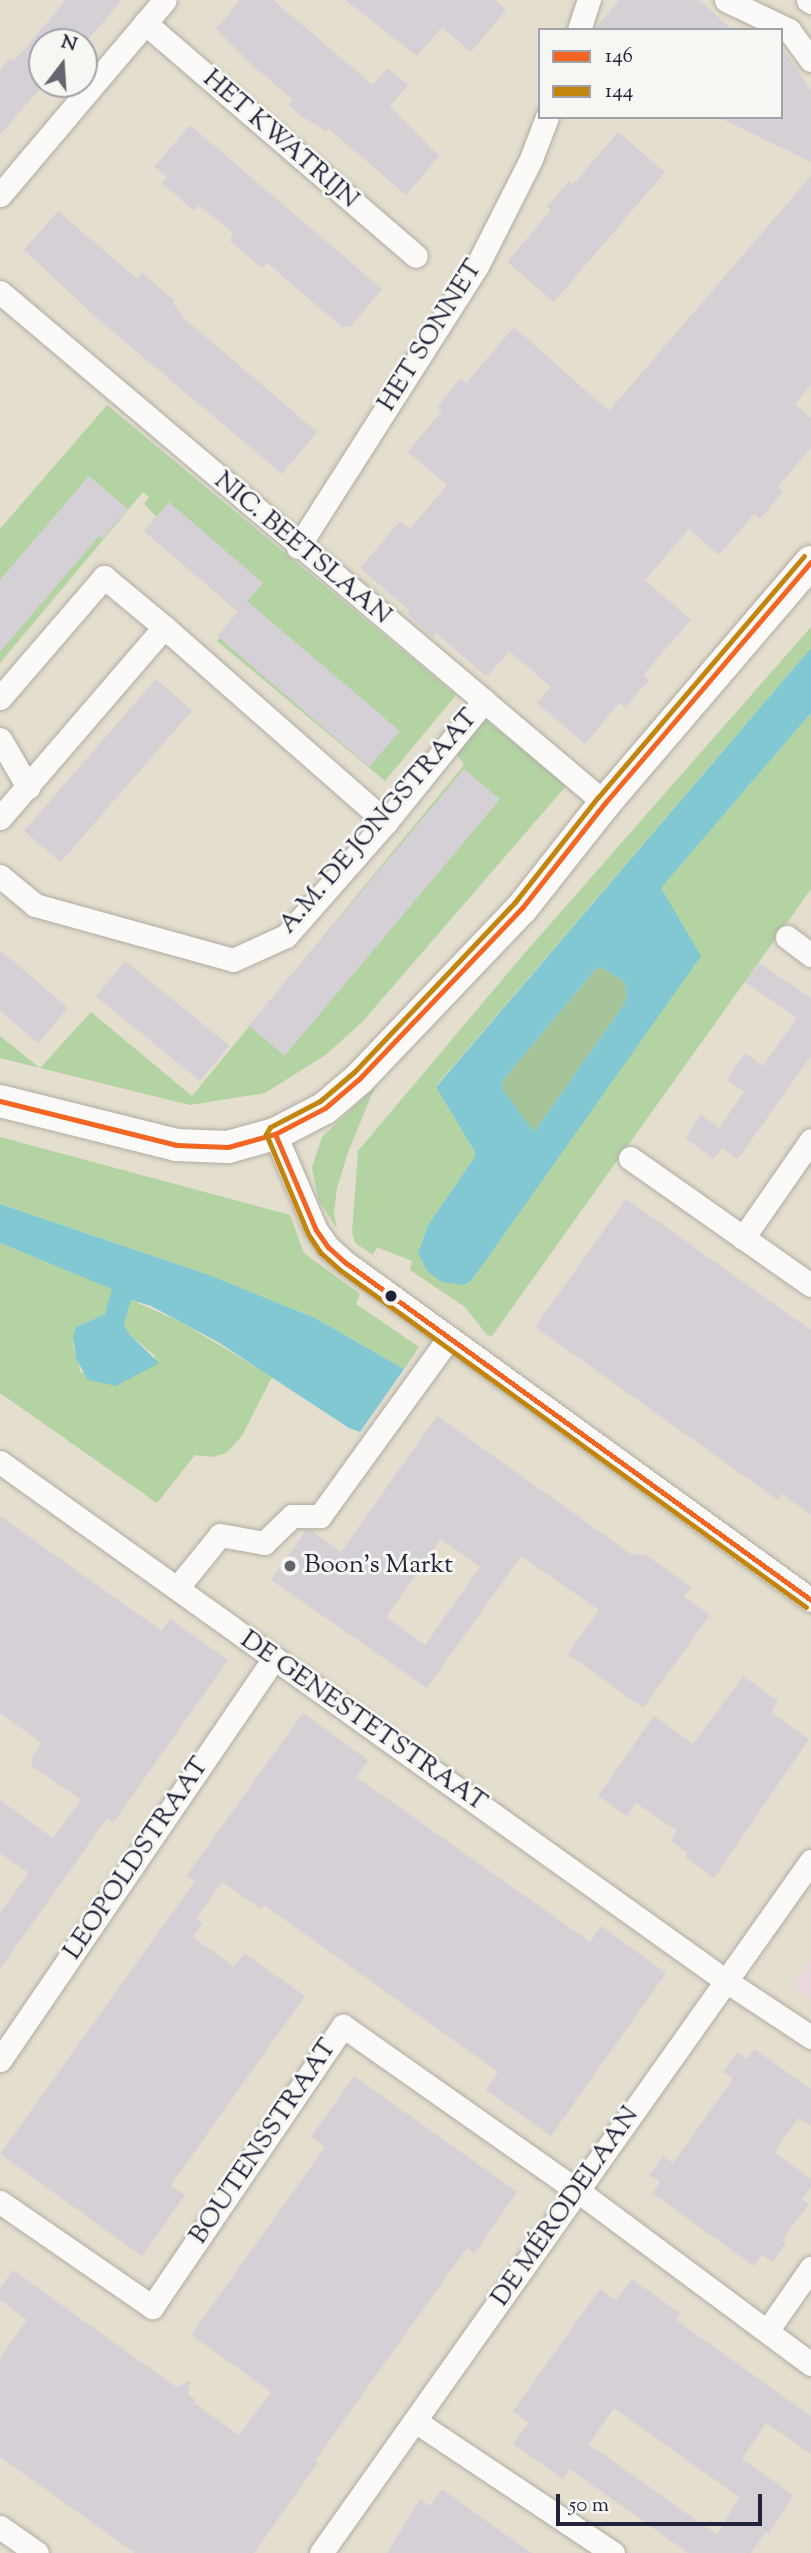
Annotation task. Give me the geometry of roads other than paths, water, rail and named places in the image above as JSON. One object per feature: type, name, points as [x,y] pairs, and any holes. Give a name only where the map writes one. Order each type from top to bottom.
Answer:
[{"type":"street","points":[[0,195],[165,0]]},
{"type":"street","points":[[580,28],[589,0]]},
{"type":"street","points":[[726,0],[789,30],[811,60]]},
{"type":"street","name":"HET KWATRIJN","points":[[145,23],[416,256]]},
{"type":"street","name":"HET SONNET","points":[[298,547],[477,266],[531,159],[546,119]]},
{"type":"street","name":"NIC. BEETSLAAN","points":[[0,292],[298,547],[605,803]]},
{"type":"street","points":[[0,1101],[176,1145],[228,1147],[275,1134],[326,1108],[369,1068],[522,908],[605,803],[811,562]]},
{"type":"street","points":[[0,698],[104,577],[386,821]]},
{"type":"street","points":[[0,818],[164,627]]},
{"type":"street","name":"A.M. DE JONGSTRAAT","points":[[0,876],[35,905],[233,960],[286,936],[386,821],[484,701]]},
{"type":"street","points":[[0,739],[28,787]]},
{"type":"street","points":[[787,937],[811,955]]},
{"type":"street","points":[[275,1134],[316,1230],[328,1247],[811,1600]]},
{"type":"street","points":[[743,1238],[811,1140]]},
{"type":"street","points":[[630,1158],[811,1284]]},
{"type":"street","points":[[177,1588],[220,1535],[264,1543],[292,1516],[320,1516],[449,1338]]},
{"type":"street","name":"DE GENESTETSTRAAT","points":[[0,1462],[726,1981],[811,2037]]},
{"type":"street","name":"LEOPOLDSTRAAT","points":[[0,2060],[274,1658]]},
{"type":"street","name":"DE MÉRODELAAN","points":[[321,2553],[811,1861]]},
{"type":"street","name":"BOUTENSSTRAAT","points":[[0,2202],[152,2306],[343,2026],[578,2191]]},
{"type":"street","points":[[578,2191],[811,2364]]},
{"type":"street","points":[[767,2331],[811,2268]]},
{"type":"street","points":[[415,2421],[611,2552]]},
{"type":"street","points":[[0,2527],[37,2553]]},
{"type":"water","points":[[811,648],[811,713],[661,888],[701,956],[472,1280],[464,1285],[442,1282],[428,1272],[418,1253],[428,1225],[474,1158],[475,1152],[436,1087]],"holes":[[[601,967],[624,982],[627,993],[625,1003],[534,1132],[502,1088],[504,1079],[594,971]]]},
{"type":"water","points":[[0,1204],[209,1275],[315,1318],[404,1369],[360,1432],[349,1428],[218,1342],[151,1306],[131,1300],[124,1324],[129,1334],[159,1363],[116,1386],[88,1380],[76,1359],[73,1337],[76,1327],[105,1314],[112,1289],[0,1243]]},
{"type":"place","name":"Boon's Markt","points":[[290,1566]]}]
